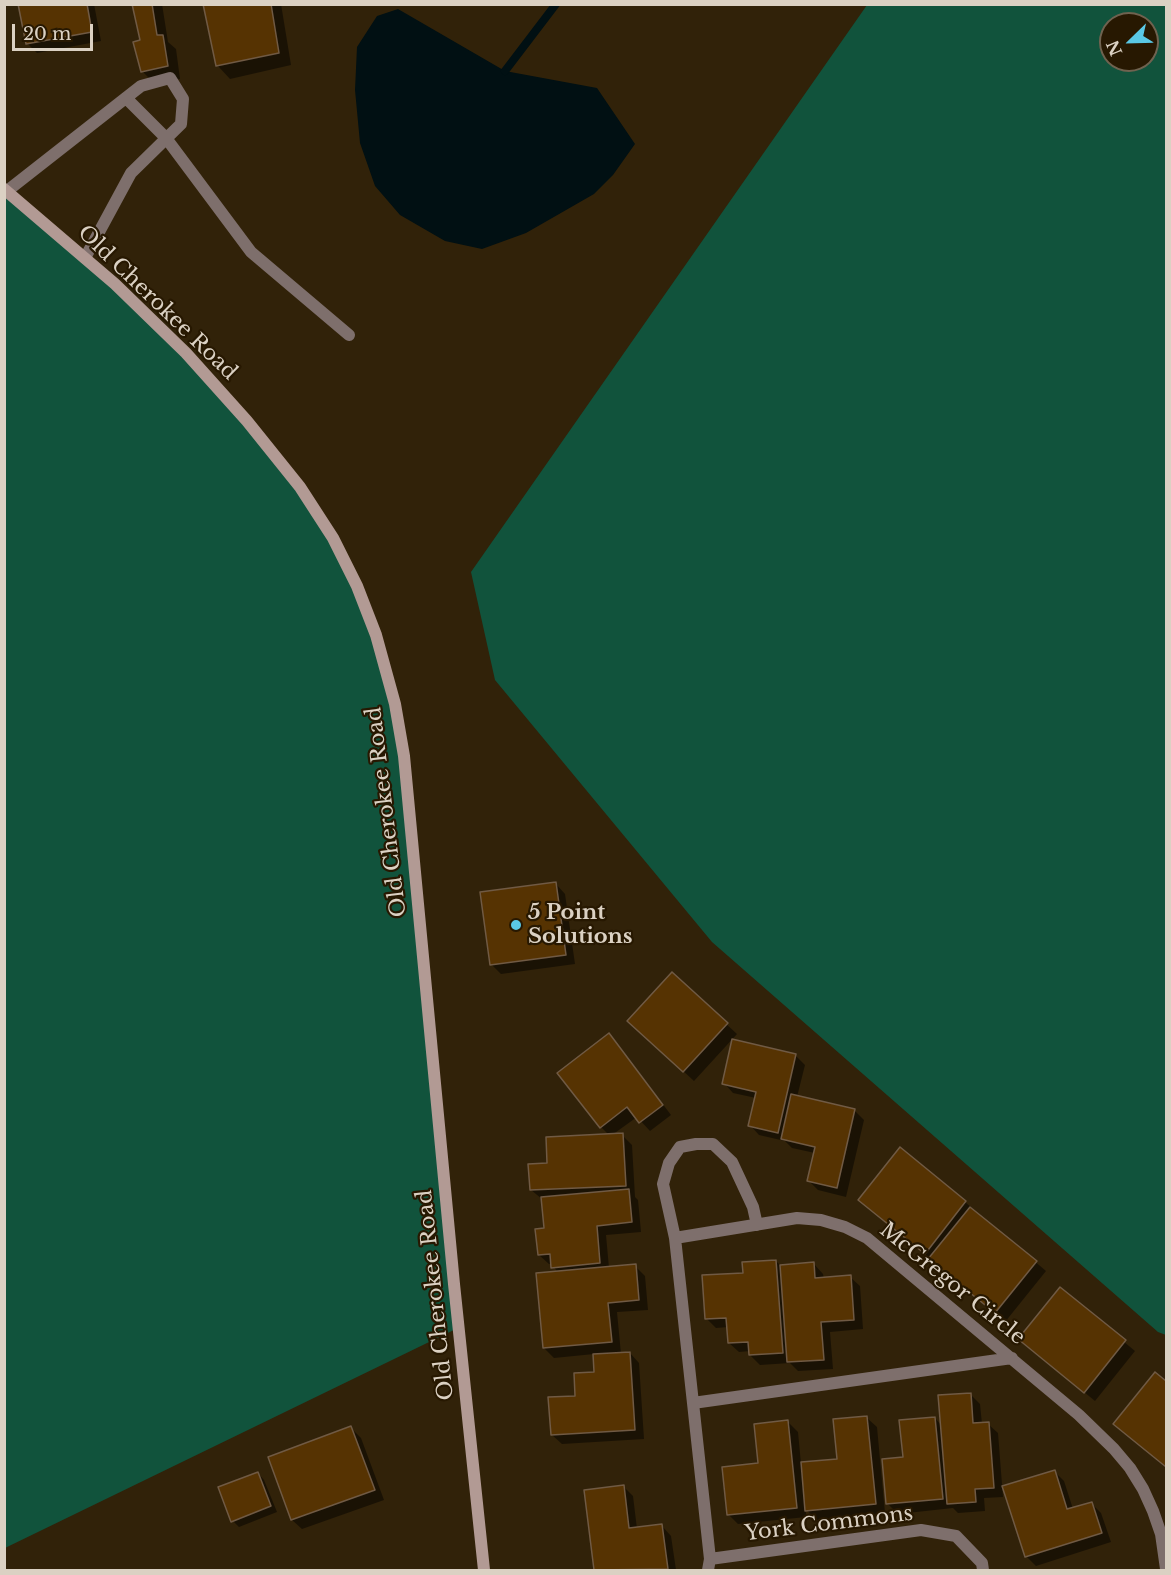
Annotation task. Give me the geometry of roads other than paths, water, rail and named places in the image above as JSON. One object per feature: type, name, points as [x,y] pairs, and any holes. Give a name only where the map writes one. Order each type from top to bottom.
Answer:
[{"type":"street","points":[[6,190],[141,86],[170,78],[183,99],[181,124],[130,173],[85,258]]},
{"type":"street","points":[[126,98],[166,138],[251,252],[349,335]]},
{"type":"street","name":"Old Cherokee Road","points":[[6,190],[115,284],[186,353],[247,421],[300,487],[333,538],[357,586],[376,635],[395,704],[404,756],[454,1284],[484,1570]]},
{"type":"street","points":[[709,1565],[675,1238],[663,1185],[669,1163],[680,1147],[712,1144],[732,1162],[753,1207],[757,1225]]},
{"type":"street","name":"McGregor Circle","points":[[675,1238],[797,1218],[821,1220],[845,1227],[867,1238],[1079,1415],[1114,1449],[1130,1468],[1153,1511],[1161,1534],[1167,1569]]},
{"type":"street","points":[[693,1403],[1012,1358]]},
{"type":"street","name":"York Commons","points":[[709,1565],[921,1530],[956,1536],[982,1563],[983,1570]]},
{"type":"waterway","points":[[505,71],[556,4]]},
{"type":"place","name":"5 Point Solutions","points":[[516,925]]}]
